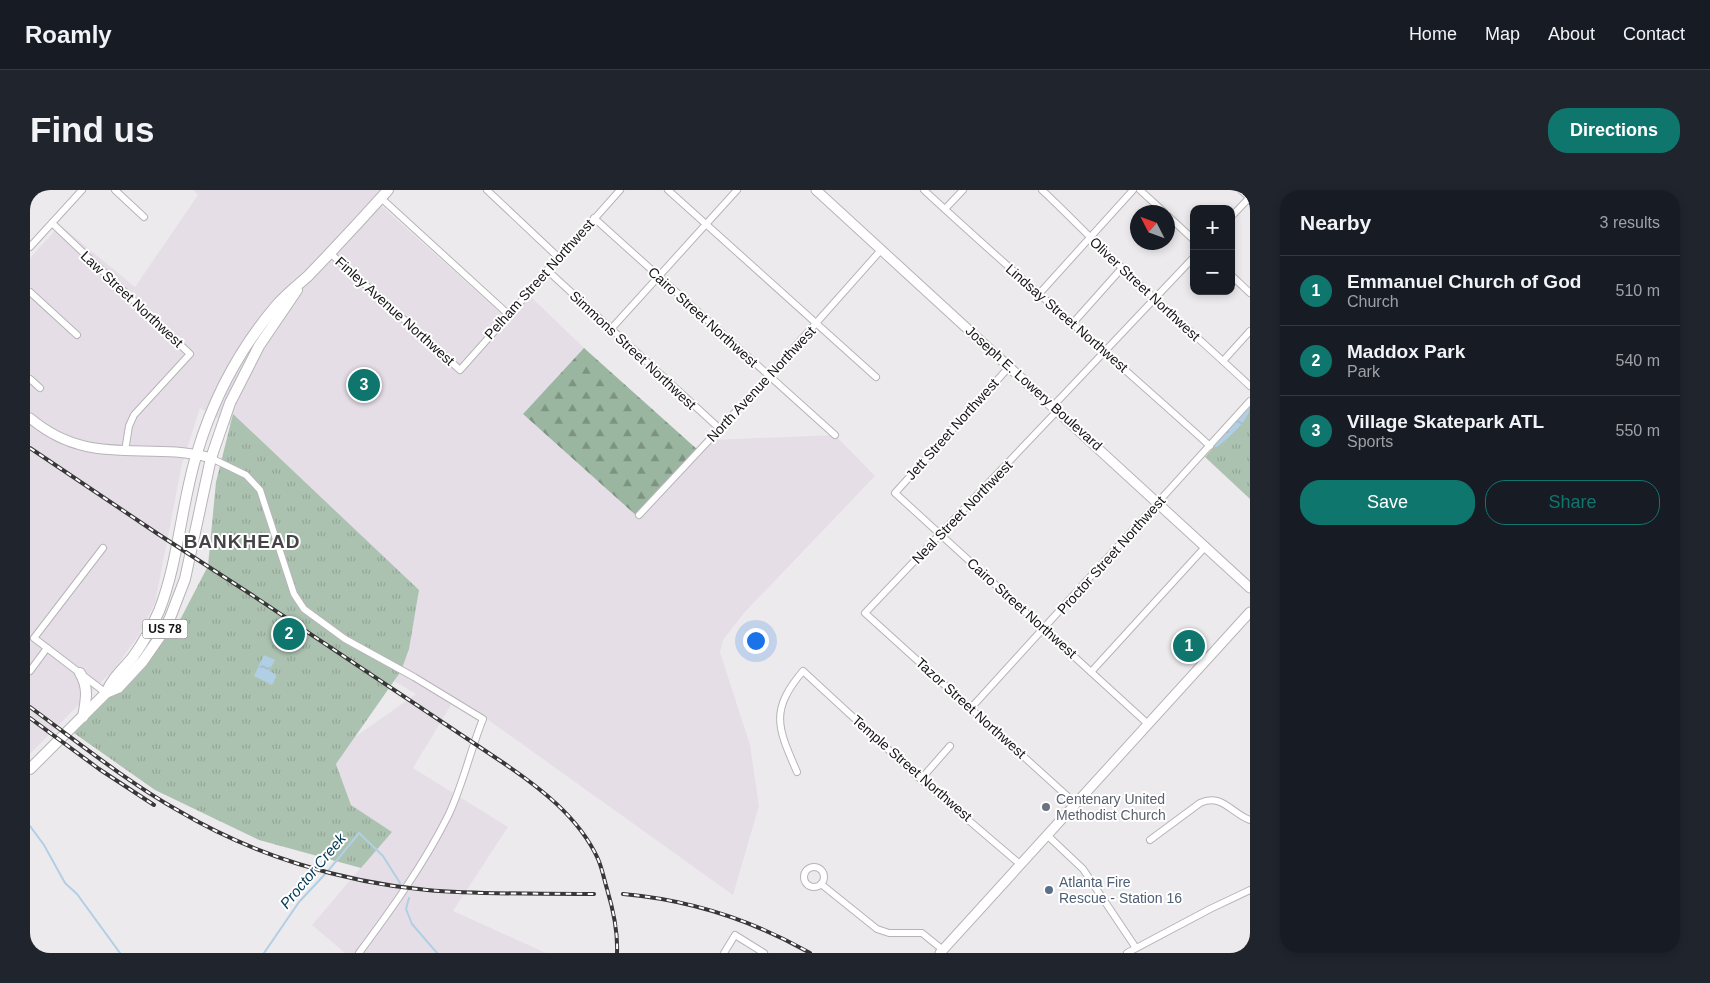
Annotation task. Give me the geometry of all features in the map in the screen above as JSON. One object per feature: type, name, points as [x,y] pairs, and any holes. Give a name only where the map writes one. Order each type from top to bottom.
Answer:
[{"type":"main road","name":"US 78","points":[[30,769],[106,693],[111,682],[142,643],[158,612],[167,584],[196,454],[219,393],[240,354],[284,297],[306,277],[388,190]]},
{"type":"main road","name":"Joseph E. Lowery Boulevard","points":[[816,190],[1250,588]]},
{"type":"main road","name":"US 78","points":[[106,693],[118,688],[143,661],[162,634],[176,606],[185,579],[211,458],[230,403],[258,346],[306,277]]},
{"type":"main road","points":[[30,418],[45,430],[72,443],[92,448],[125,451],[184,452],[211,458]]},
{"type":"main road","points":[[942,952],[1250,612]]},
{"type":"main road","points":[[80,673],[87,690],[83,717]]},
{"type":"street","points":[[30,247],[82,190]]},
{"type":"street","points":[[115,190],[144,217]]},
{"type":"street","points":[[487,190],[558,257]]},
{"type":"street","name":"Pelham Street Northwest","points":[[460,370],[558,257],[620,190]]},
{"type":"street","points":[[668,190],[876,377]]},
{"type":"street","points":[[611,329],[737,190]]},
{"type":"street","name":"Lindsay Street Northwest","points":[[924,190],[1210,446]]},
{"type":"street","points":[[945,209],[963,190]]},
{"type":"street","name":"Oliver Street Northwest","points":[[1042,190],[1090,238],[1250,386]]},
{"type":"street","points":[[1040,294],[1132,190]]},
{"type":"street","points":[[1140,190],[1156,205]]},
{"type":"street","points":[[1235,213],[1250,197],[1241,190]]},
{"type":"street","points":[[381,198],[508,314]]},
{"type":"street","name":"Cairo Street Northwest","points":[[594,218],[834,435]]},
{"type":"street","points":[[1175,222],[1190,236]]},
{"type":"street","name":"Law Street Northwest","points":[[52,224],[190,354],[134,415],[128,426],[125,451]]},
{"type":"street","name":"North Avenue Northwest","points":[[639,515],[769,376],[881,250]]},
{"type":"street","name":"Finley Avenue Northwest","points":[[330,252],[460,370]]},
{"type":"street","name":"Neal Street Northwest","points":[[865,613],[940,534],[1105,351],[1190,261]]},
{"type":"street","points":[[1073,323],[1122,268]]},
{"type":"street","name":"Simmons Street Northwest","points":[[547,270],[720,429]]},
{"type":"street","points":[[1235,279],[1250,293]]},
{"type":"street","points":[[30,292],[77,335]]},
{"type":"street","points":[[1223,361],[1250,331]]},
{"type":"street","name":"Jett Street Northwest","points":[[895,492],[1010,366]]},
{"type":"street","points":[[30,379],[40,388]]},
{"type":"street","name":"Proctor Street Northwest","points":[[971,708],[1250,401]]},
{"type":"street","points":[[211,458],[246,475],[260,490],[294,594],[304,609],[345,639],[414,677],[483,720],[448,816],[432,845],[359,953]]},
{"type":"street","name":"Cairo Street Northwest","points":[[895,492],[1148,724]]},
{"type":"street","points":[[1092,672],[1206,546]]},
{"type":"street","points":[[103,548],[34,638],[106,693]]},
{"type":"street","name":"Tazor Street Northwest","points":[[865,613],[1076,804]]},
{"type":"street","points":[[30,671],[47,648]]},
{"type":"street","name":"Temple Street Northwest","points":[[797,772],[782,737],[780,715],[787,692],[803,671],[921,779],[1021,864]]},
{"type":"street","points":[[921,779],[950,746]]},
{"type":"street","points":[[1150,840],[1200,803],[1207,800],[1219,801],[1240,816],[1250,820]]},
{"type":"street","points":[[1047,835],[1083,869],[1136,948]]},
{"type":"street","points":[[821,884],[877,930],[889,933],[922,933],[942,952]]},
{"type":"street","points":[[1127,953],[1250,890]]},
{"type":"street","points":[[724,953],[735,934],[764,953]]},
{"type":"shaded area","points":[[193,190],[382,190],[374,199],[507,319],[529,295],[584,348],[523,414],[639,518],[710,440],[835,435],[875,476],[744,613],[723,640],[720,652],[750,745],[759,806],[733,895],[487,719],[454,700],[413,768],[508,827],[453,911],[546,953],[345,953],[312,925],[391,832],[351,805],[336,764],[355,737],[416,694],[387,677],[249,436],[200,408],[182,464],[155,603],[139,635],[115,668],[30,754],[30,258],[60,225],[135,287],[198,195]]},
{"type":"green space","points":[[584,348],[699,451],[639,518],[523,414]]},
{"type":"green space","points":[[1250,407],[1250,499],[1205,457]]},
{"type":"green space","points":[[233,414],[419,590],[409,649],[401,671],[336,764],[351,805],[392,832],[361,868],[259,840],[155,790],[71,731],[181,618],[208,566],[216,482]]},
{"type":"water","points":[[1250,406],[1246,417],[1238,428],[1217,447],[1213,447]]},
{"type":"water","points":[[264,655],[275,660],[269,671],[277,675],[272,685],[254,676]]},
{"type":"waterway","name":"Proctor Creek","points":[[30,826],[44,845],[65,883],[77,894],[120,953]]},
{"type":"waterway","name":"Proctor Creek","points":[[264,953],[299,902],[328,871],[359,833],[383,856],[400,883]]},
{"type":"waterway","name":"Proctor Creek","points":[[409,898],[406,909],[412,924],[437,953]]},
{"type":"railway","points":[[30,448],[502,762],[557,804],[580,830],[598,859],[613,913],[617,937],[617,953]]},
{"type":"railway","points":[[30,707],[121,774],[179,811],[237,841],[298,864],[362,880],[427,890],[489,893],[594,894]]},
{"type":"railway","points":[[30,718],[99,769],[154,805]]},
{"type":"railway","points":[[623,894],[673,901],[720,913],[766,931],[810,953]]},
{"type":"place","name":"Village Skatepark ATL","points":[[364,385]]},
{"type":"place","name":"Maddox Park","points":[[289,634]]},
{"type":"place","name":"Emmanuel Church of God","points":[[1189,646]]},
{"type":"place","name":"Centenary United Methodist Church","points":[[1046,807]]},
{"type":"place","name":"Atlanta Fire Rescue - Station 16","points":[[1049,890]]},
{"type":"district","name":"BANKHEAD","points":[[242,541]]}]
